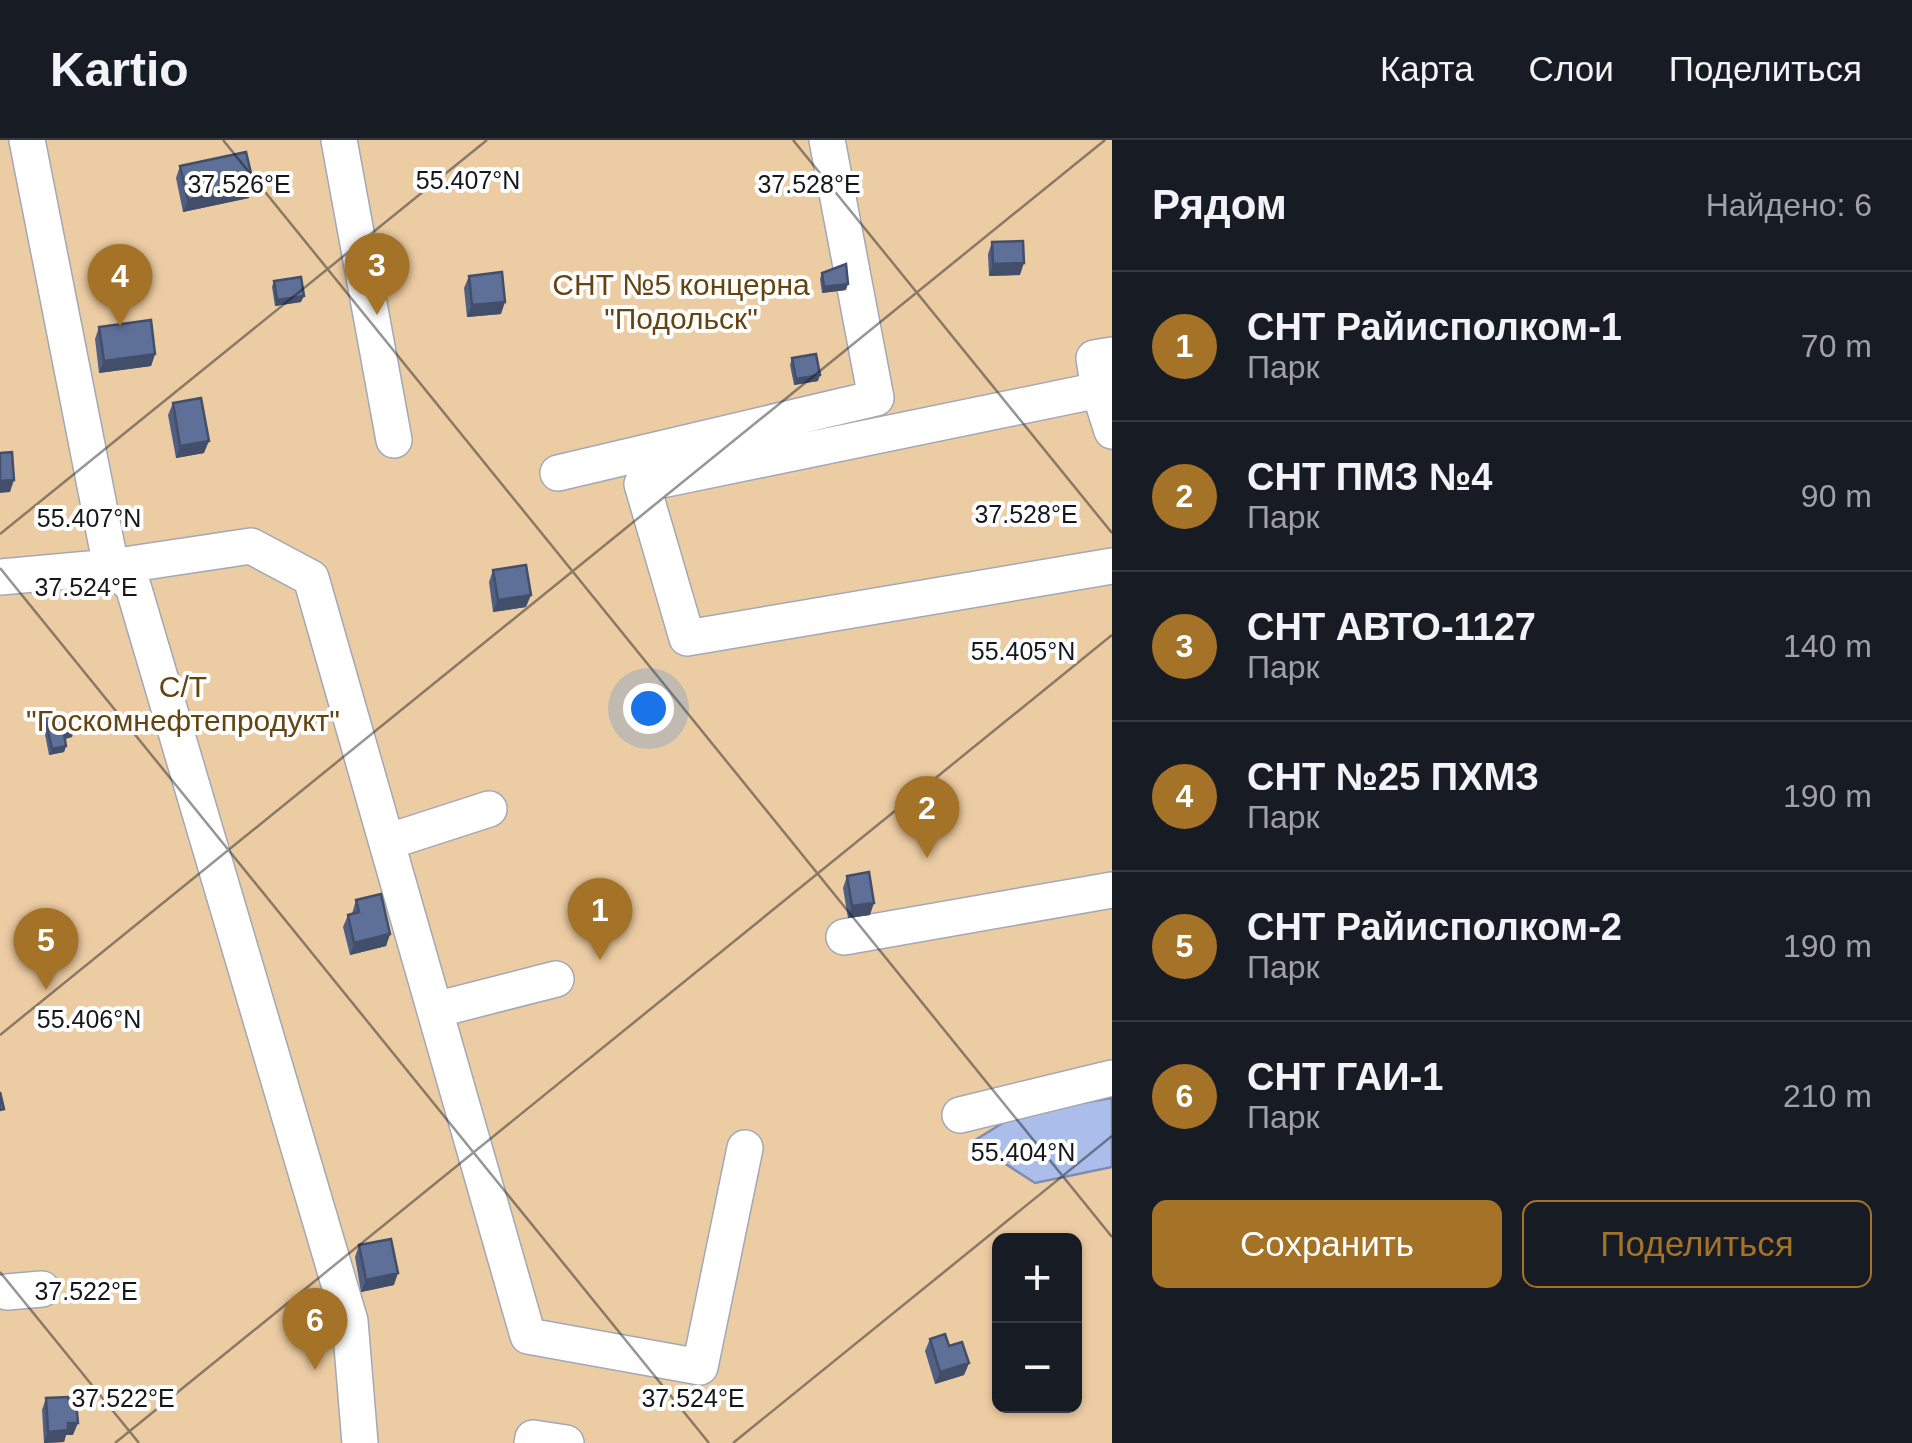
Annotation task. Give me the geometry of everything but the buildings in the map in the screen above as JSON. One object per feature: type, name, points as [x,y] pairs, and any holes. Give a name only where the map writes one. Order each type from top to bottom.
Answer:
[{"type":"lane","points":[[28,140],[111,567],[134,586],[350,1321],[360,1443]]},
{"type":"lane","points":[[338,140],[394,440]]},
{"type":"lane","points":[[558,473],[876,398],[827,140]]},
{"type":"lane","points":[[1112,355],[1094,358],[1112,431]]},
{"type":"lane","points":[[1099,390],[642,484],[687,638],[1112,566]]},
{"type":"lane","points":[[0,576],[111,567],[251,546],[311,578],[528,1336],[700,1367],[745,1148]]},
{"type":"lane","points":[[387,842],[489,809]]},
{"type":"lane","points":[[844,937],[1112,890]]},
{"type":"lane","points":[[435,1010],[556,979]]},
{"type":"lane","points":[[960,1115],[1112,1078]]},
{"type":"lane","points":[[2,1284],[42,1289]]},
{"type":"lane","points":[[532,1443],[534,1438],[566,1443]]},
{"type":"green space","points":[[0,140],[1112,140],[1112,1443],[0,1443]]},
{"type":"water","points":[[1112,1098],[1112,1167],[1035,1183],[972,1142],[1019,1113]]},
{"type":"place","name":"СНТ АВТО-1127","points":[[377,315]]},
{"type":"place","name":"СНТ №25 ПХМЗ","points":[[120,326]]},
{"type":"place","name":"СНТ ПМЗ №4","points":[[927,858]]},
{"type":"place","name":"СНТ Райисполком-1","points":[[600,960]]},
{"type":"place","name":"СНТ Райисполком-2","points":[[46,990]]},
{"type":"place","name":"СНТ ГАИ-1","points":[[315,1370]]},
{"type":"park label","name":"СНТ №5 концерна \"Подольск\"","points":[[681,302]]},
{"type":"park label","name":"С/Т \"Госкомнефтепродукт\"","points":[[183,704]]}]
